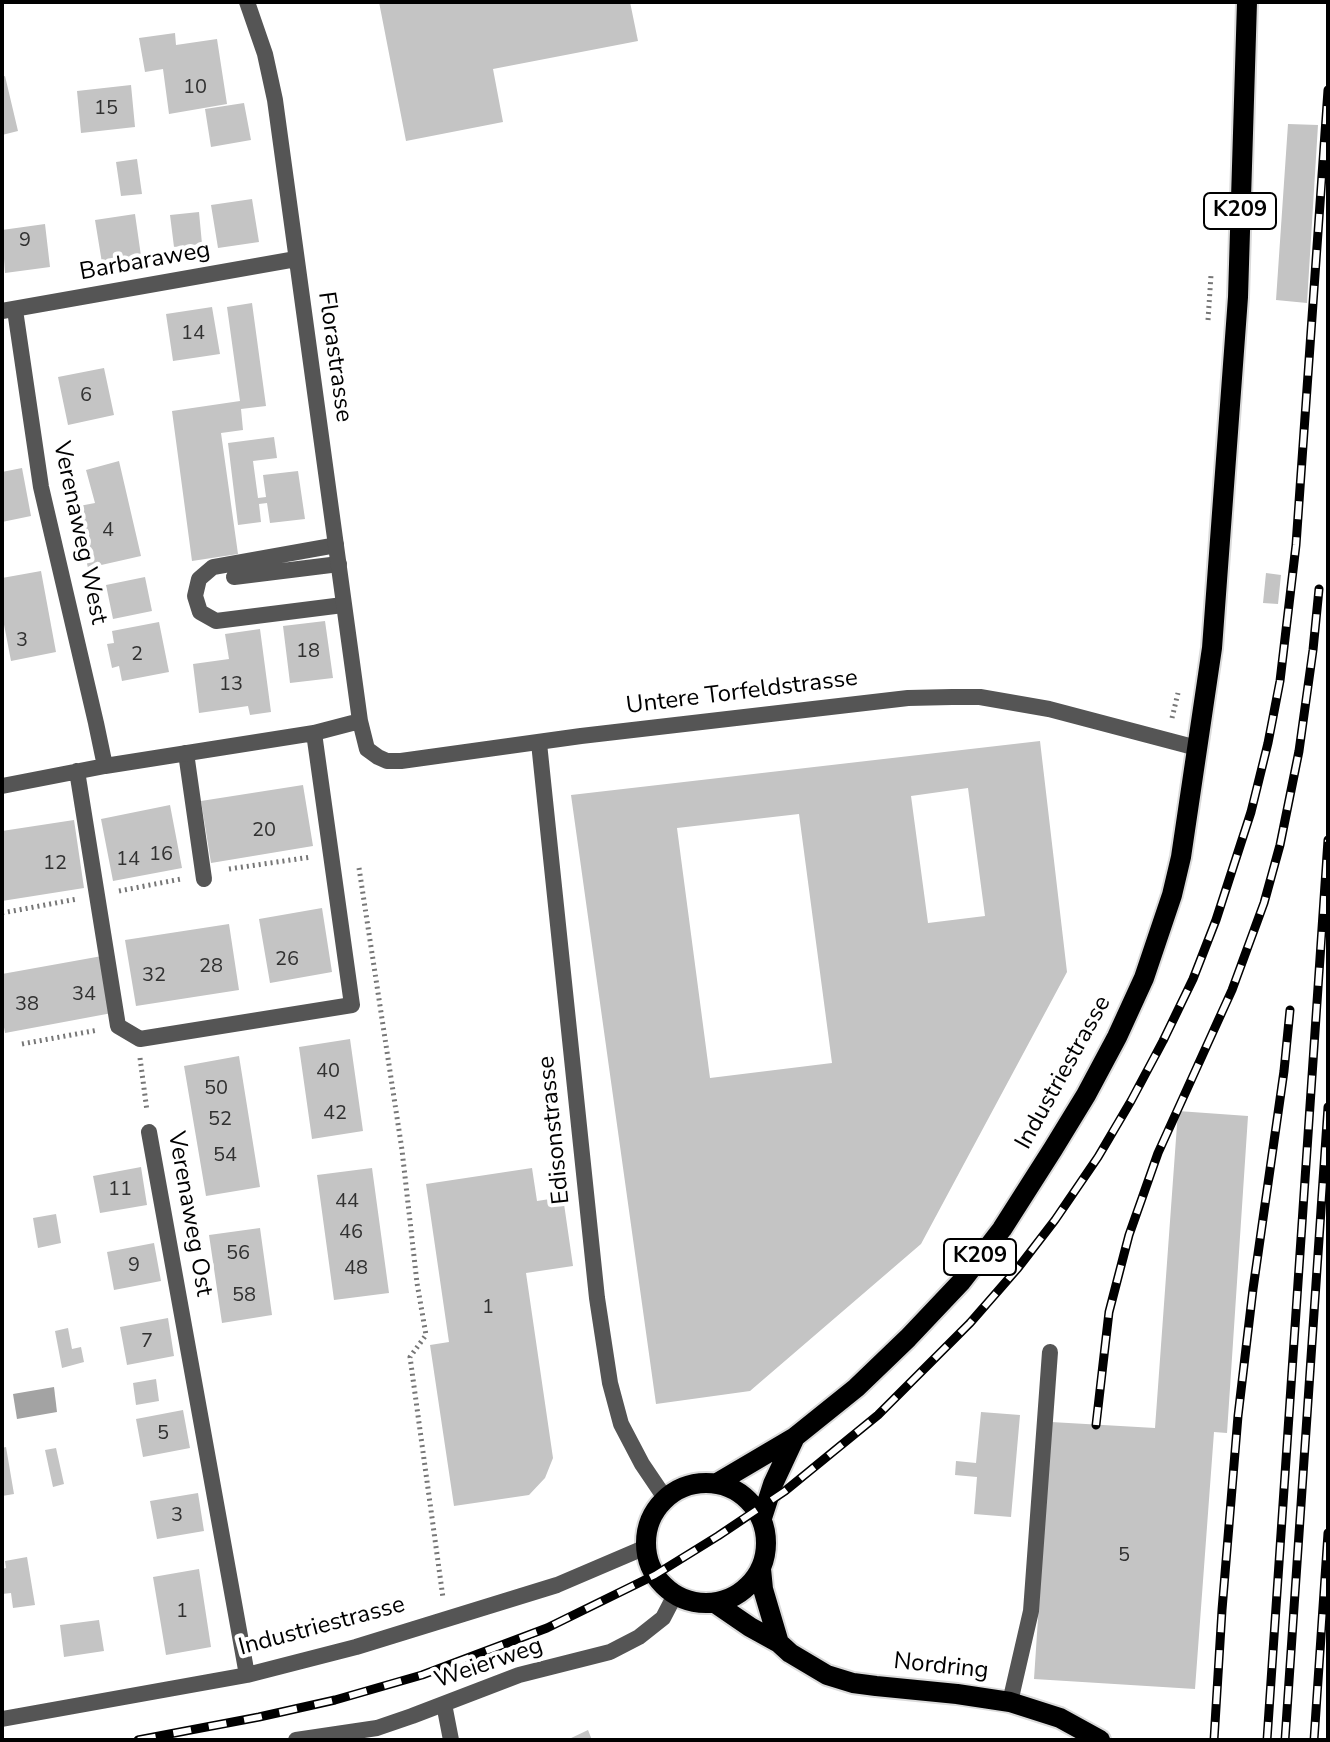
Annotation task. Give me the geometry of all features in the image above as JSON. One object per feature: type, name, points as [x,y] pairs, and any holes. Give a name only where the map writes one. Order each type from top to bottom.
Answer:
[{"type":"main road","name":"Industriestrasse","points":[[717,1483],[795,1437],[856,1388],[961,1282],[1002,1229],[1086,1095],[1144,978],[1172,895],[1181,857],[1212,648],[1238,297],[1247,2]]},
{"type":"main road","name":"Industriestrasse","points":[[762,1518],[773,1484],[795,1437]]},
{"type":"main road","name":"K209","points":[[665,1498],[678,1488],[694,1483],[717,1483]]},
{"type":"main road","points":[[717,1483],[750,1500],[762,1518]]},
{"type":"main road","points":[[665,1498],[654,1512],[647,1529],[646,1547],[655,1575],[675,1595],[702,1603],[729,1599],[753,1582],[761,1569]]},
{"type":"main road","name":"K209","points":[[762,1518],[767,1539],[761,1569],[763,1589],[779,1643]]},
{"type":"main road","name":"Nordring","points":[[715,1603],[827,1675],[853,1683],[1010,1702],[1060,1718],[1100,1740]]},
{"type":"street","name":"Florastrasse","points":[[247,2],[265,54],[275,100],[360,721]]},
{"type":"street","name":"Barbaraweg","points":[[8,310],[296,259]]},
{"type":"street","name":"Verenaweg West","points":[[8,310],[41,487],[105,766]]},
{"type":"street","points":[[336,545],[213,567],[199,579],[195,596],[200,612],[216,621],[343,605]]},
{"type":"street","points":[[234,577],[339,564]]},
{"type":"street","name":"Untere Torfeldstrasse","points":[[360,721],[367,749],[387,761],[401,761],[581,736],[908,698],[980,697],[1049,709],[1197,748]]},
{"type":"street","points":[[2,786],[105,766],[314,733],[360,721]]},
{"type":"street","points":[[77,771],[118,1026],[140,1039],[352,1005],[314,733]]},
{"type":"street","name":"Edisonstrasse","points":[[539,743],[597,1298],[610,1383],[621,1424],[665,1498]]},
{"type":"street","points":[[186,753],[204,879]]},
{"type":"street","name":"Verenaweg Ost","points":[[149,1132],[247,1675]]},
{"type":"street","points":[[1010,1702],[1031,1611],[1050,1352]]},
{"type":"street","name":"Industriestrasse","points":[[2,1719],[247,1675],[356,1647],[557,1585],[646,1547]]},
{"type":"street","name":"Weierweg","points":[[296,1740],[377,1728],[519,1675],[610,1652],[639,1637],[663,1618],[675,1595]]},
{"type":"street","points":[[444,1704],[451,1740]]},
{"type":"path","points":[[1208,329],[1211,267]]},
{"type":"path","points":[[1168,740],[1179,687]]},
{"type":"path","points":[[229,869],[330,854]]},
{"type":"path","points":[[359,865],[426,1335],[410,1357],[446,1620]]},
{"type":"path","points":[[2,913],[181,879]]},
{"type":"path","points":[[22,1044],[118,1026]]},
{"type":"path","name":"Verenaweg Ost","points":[[140,1039],[149,1132]]},
{"type":"shaded area","points":[[54,1387],[57,1412],[17,1419],[13,1394]]},
{"type":"building","points":[[379,2],[630,2],[638,41],[493,69],[503,122],[406,141]]},
{"type":"building","points":[[175,33],[176,45],[217,39],[227,104],[169,114],[163,69],[145,72],[139,38]]},
{"type":"building","points":[[5,76],[18,131],[2,135],[2,77]]},
{"type":"building","points":[[131,85],[135,127],[81,133],[77,91]]},
{"type":"building","points":[[244,103],[251,140],[211,147],[205,109]]},
{"type":"building","points":[[1288,124],[1318,125],[1307,303],[1276,300]]},
{"type":"building","points":[[137,159],[142,194],[121,196],[116,162]]},
{"type":"building","points":[[252,199],[259,242],[218,248],[211,205]]},
{"type":"building","points":[[199,212],[202,244],[174,247],[170,215]]},
{"type":"building","points":[[135,214],[141,256],[102,263],[95,220]]},
{"type":"building","points":[[45,224],[50,267],[5,273],[2,230]]},
{"type":"building","points":[[252,303],[266,406],[241,409],[243,430],[221,433],[238,554],[192,561],[172,411],[240,401],[227,307]]},
{"type":"building","points":[[212,307],[220,354],[173,361],[166,314]]},
{"type":"building","points":[[104,368],[114,415],[68,425],[58,377]]},
{"type":"building","points":[[274,437],[277,458],[253,461],[258,498],[266,497],[263,475],[298,471],[305,519],[270,523],[267,503],[259,504],[261,522],[238,525],[228,443]]},
{"type":"building","points":[[119,461],[141,556],[88,568],[74,507],[95,503],[86,470]]},
{"type":"building","points":[[22,468],[31,516],[2,522],[2,472]]},
{"type":"building","points":[[41,571],[56,652],[11,661],[2,614],[2,578]]},
{"type":"building","points":[[1266,573],[1281,575],[1278,604],[1263,603]]},
{"type":"building","points":[[145,577],[152,611],[113,619],[106,585]]},
{"type":"building","points":[[325,621],[333,678],[290,683],[283,626]]},
{"type":"building","points":[[159,622],[169,672],[122,681],[119,666],[112,668],[107,644],[114,643],[112,631]]},
{"type":"building","points":[[260,629],[271,712],[250,715],[248,706],[199,713],[193,664],[229,659],[225,634]]},
{"type":"building","points":[[1040,741],[1067,972],[921,1244],[750,1391],[656,1404],[571,795]],"holes":[[[968,788],[985,916],[928,923],[911,796]],[[799,814],[832,1063],[710,1078],[677,828]]]},
{"type":"building","points":[[303,785],[313,846],[211,863],[201,801]]},
{"type":"building","points":[[170,805],[182,868],[113,881],[101,819]]},
{"type":"building","points":[[74,820],[84,888],[2,901],[2,831]]},
{"type":"building","points":[[322,908],[332,972],[270,983],[259,919]]},
{"type":"building","points":[[229,924],[239,990],[136,1006],[125,940]]},
{"type":"building","points":[[102,956],[112,1013],[5,1033],[2,974]]},
{"type":"building","points":[[350,1039],[363,1131],[312,1139],[299,1047]]},
{"type":"building","points":[[239,1056],[260,1187],[206,1196],[184,1066]]},
{"type":"building","points":[[1178,1111],[1248,1116],[1227,1433],[1214,1432],[1195,1689],[1034,1679],[1051,1422],[1155,1428]]},
{"type":"building","points":[[141,1167],[147,1205],[100,1213],[93,1176]]},
{"type":"building","points":[[372,1168],[389,1293],[334,1300],[317,1175]]},
{"type":"building","points":[[532,1168],[537,1201],[563,1197],[573,1266],[526,1273],[553,1458],[545,1478],[529,1495],[454,1506],[430,1345],[449,1342],[426,1184]]},
{"type":"building","points":[[56,1214],[61,1243],[38,1248],[33,1218]]},
{"type":"building","points":[[260,1228],[272,1315],[222,1323],[209,1235]]},
{"type":"building","points":[[154,1243],[161,1281],[114,1290],[107,1252]]},
{"type":"building","points":[[168,1318],[174,1356],[127,1365],[120,1327]]},
{"type":"building","points":[[68,1328],[72,1349],[81,1347],[84,1362],[62,1368],[55,1331]]},
{"type":"building","points":[[156,1379],[159,1401],[136,1405],[133,1383]]},
{"type":"building","points":[[183,1410],[190,1448],[143,1457],[136,1419]]},
{"type":"building","points":[[981,1412],[1020,1415],[1011,1517],[974,1514],[977,1477],[955,1475],[956,1461],[976,1463]]},
{"type":"building","points":[[6,1447],[14,1494],[2,1496],[2,1448]]},
{"type":"building","points":[[56,1448],[64,1484],[53,1487],[45,1450]]},
{"type":"building","points":[[198,1493],[204,1531],[157,1539],[150,1501]]},
{"type":"building","points":[[27,1557],[35,1605],[13,1608],[11,1593],[2,1594],[2,1569],[6,1568],[5,1561]]},
{"type":"building","points":[[199,1569],[211,1647],[166,1655],[153,1577]]},
{"type":"building","points":[[99,1620],[104,1651],[64,1657],[60,1625]]},
{"type":"building","points":[[588,1730],[592,1740],[567,1740]]},
{"type":"railway","points":[[138,1740],[335,1700],[422,1675],[547,1628],[655,1575],[785,1491],[878,1415],[970,1323],[1055,1220],[1131,1101],[1193,979],[1251,812],[1268,743],[1280,681],[1296,545],[1328,90]]},
{"type":"railway","points":[[1096,1425],[1109,1312],[1129,1235],[1158,1153],[1232,990],[1264,903],[1280,845],[1299,751],[1319,589]]},
{"type":"railway","points":[[1267,1740],[1328,840]]},
{"type":"railway","points":[[1214,1740],[1238,1416],[1290,1010]]},
{"type":"railway","points":[[1285,1740],[1328,1107]]},
{"type":"railway","points":[[1314,1740],[1328,1533]]}]
